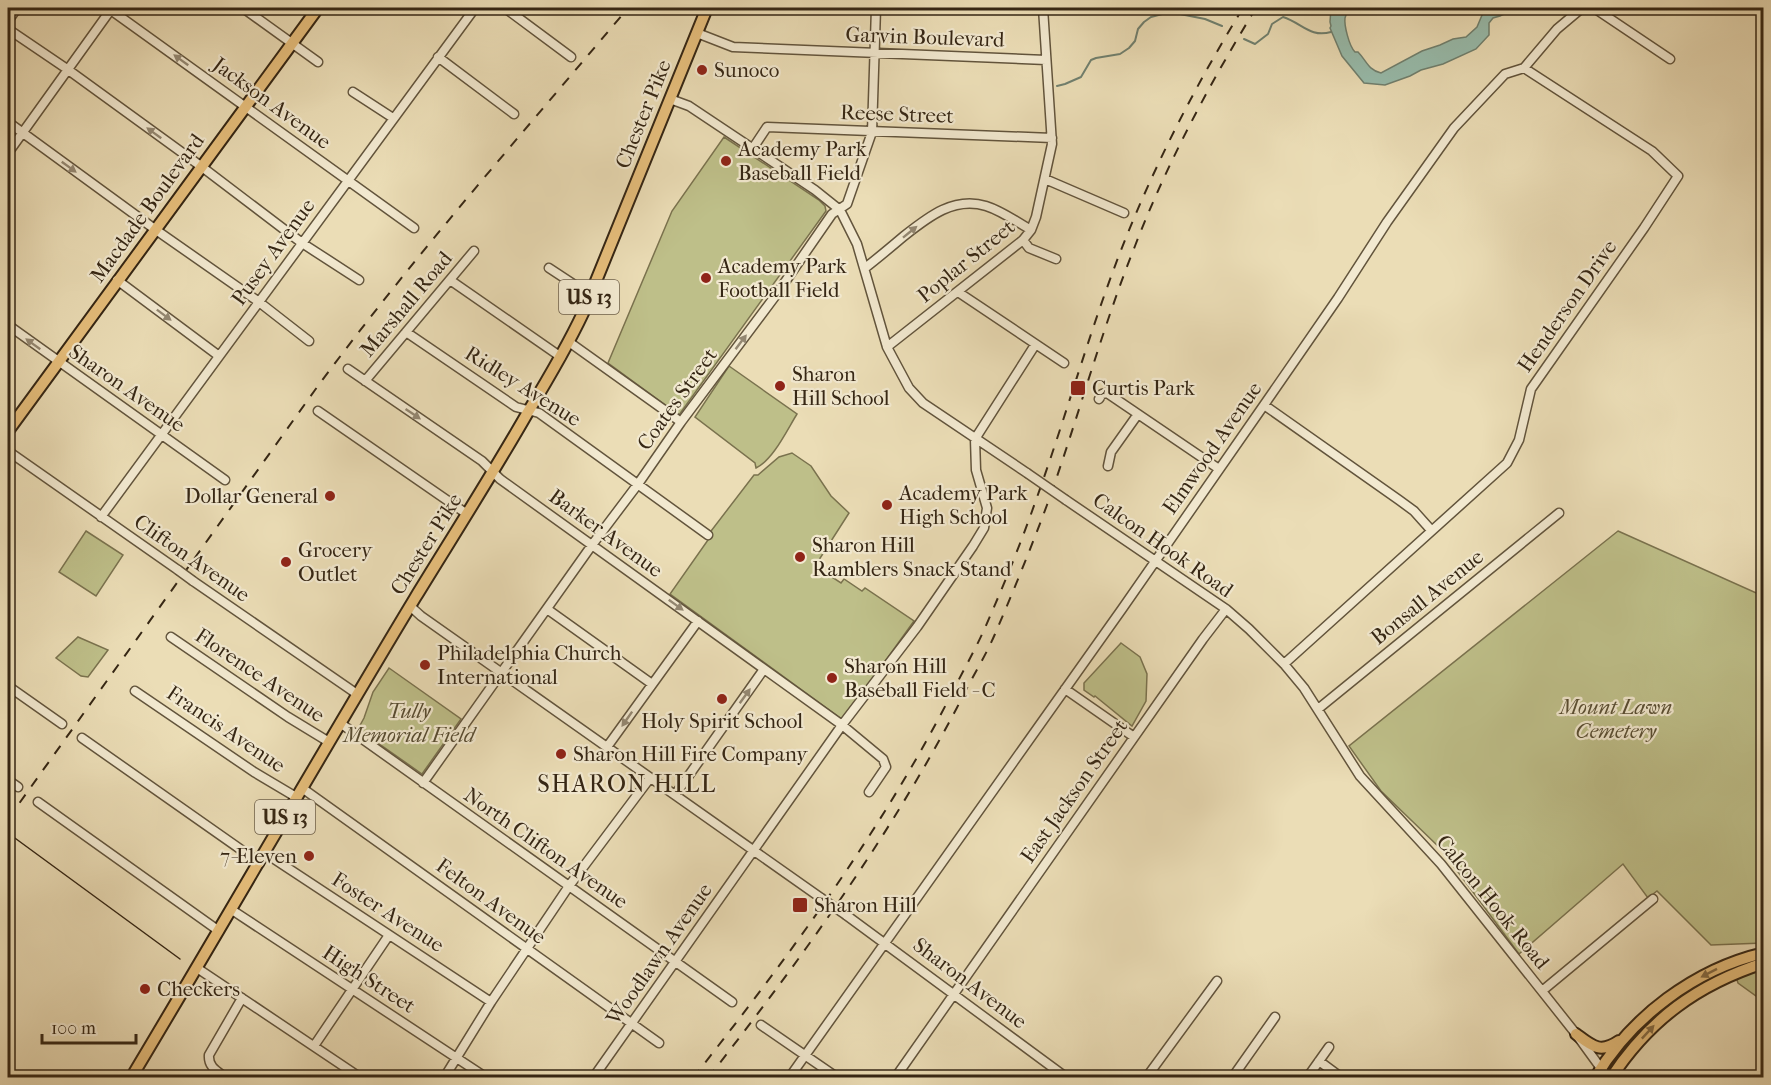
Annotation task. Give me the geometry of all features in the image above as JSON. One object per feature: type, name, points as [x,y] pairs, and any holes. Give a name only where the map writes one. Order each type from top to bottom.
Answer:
[{"type":"main road","name":"Macdade Boulevard","points":[[8,431],[318,8]]},
{"type":"main road","name":"Chester Pike","points":[[131,1077],[232,910],[357,694],[561,357],[590,295],[707,8]]},
{"type":"main road","points":[[1576,1034],[1592,1046],[1605,1048],[1619,1041],[1662,1002],[1687,985],[1730,963],[1764,953]]},
{"type":"main road","points":[[1609,1077],[1652,1027],[1673,1009],[1721,979],[1764,963]]},
{"type":"main road","points":[[1595,1077],[1633,1029]]},
{"type":"street","points":[[8,21],[17,8]]},
{"type":"street","points":[[8,153],[110,8]]},
{"type":"street","name":"Jackson Avenue","points":[[110,8],[414,228]]},
{"type":"street","points":[[243,8],[318,62]]},
{"type":"street","name":"Pusey Avenue","points":[[101,518],[475,8]]},
{"type":"street","points":[[505,8],[571,57]]},
{"type":"street","name":"Coates Street","points":[[423,783],[592,545],[776,295],[832,214],[847,204],[872,132],[876,8]]},
{"type":"street","name":"Poplar Street","points":[[887,346],[1023,240],[1031,230],[1036,218],[1052,144],[1043,8]]},
{"type":"street","name":"Elmwood Avenue","points":[[789,1077],[1155,561],[1454,128],[1505,74],[1524,68],[1557,29],[1582,8]]},
{"type":"street","points":[[1594,8],[1670,59]]},
{"type":"street","points":[[8,29],[202,167],[302,243],[359,280]]},
{"type":"street","name":"Garvin Boulevard","points":[[697,33],[733,47],[1046,60]]},
{"type":"street","points":[[438,57],[514,114]]},
{"type":"street","name":"Henderson Drive","points":[[1284,664],[1507,464],[1519,440],[1530,388],[1644,228],[1678,176],[1652,151],[1524,68]]},
{"type":"street","points":[[353,92],[393,118]]},
{"type":"street","name":"Calcon Hook Road","points":[[670,99],[689,106],[815,190],[840,210],[857,244],[887,346],[909,388],[923,404],[1226,609],[1284,664],[1318,709],[1360,776],[1442,864],[1609,1077]]},
{"type":"street","points":[[8,122],[259,302],[309,341]]},
{"type":"street","name":"Reese Street","points":[[753,148],[767,127],[1052,138]]},
{"type":"street","points":[[1045,180],[1124,213]]},
{"type":"street","points":[[864,268],[928,218],[960,204],[973,203],[996,209],[1031,230]]},
{"type":"street","points":[[1023,240],[1029,248],[1056,259]]},
{"type":"street","name":"Marshall Road","points":[[365,381],[474,251]]},
{"type":"street","points":[[549,268],[590,295]]},
{"type":"street","points":[[117,280],[219,356]]},
{"type":"street","points":[[450,280],[561,357]]},
{"type":"street","points":[[958,292],[1064,363]]},
{"type":"street","name":"Sharon Avenue","points":[[8,325],[225,480]]},
{"type":"street","name":"Ridley Avenue","points":[[406,332],[516,407],[539,412],[708,535]]},
{"type":"street","points":[[569,342],[681,423]]},
{"type":"street","points":[[975,439],[1035,345]]},
{"type":"street","name":"Barker Avenue","points":[[348,369],[482,461],[500,479],[842,725],[886,764],[869,792]]},
{"type":"street","points":[[1099,399],[1102,394],[1107,393],[1219,469]]},
{"type":"street","points":[[1264,405],[1414,511],[1431,530]]},
{"type":"street","points":[[318,411],[467,514]]},
{"type":"street","points":[[1108,466],[1110,452],[1138,414]]},
{"type":"street","name":"Woodlawn Avenue","points":[[593,1077],[842,725],[917,627],[984,528],[987,508],[976,470],[975,439]]},
{"type":"street","name":"Clifton Avenue","points":[[8,451],[101,518],[357,694]]},
{"type":"street","name":"Bonsall Avenue","points":[[1318,709],[1559,513]]},
{"type":"street","name":"Sharon Avenue","points":[[410,606],[500,673],[846,915],[1067,1077]]},
{"type":"street","points":[[547,609],[652,684]]},
{"type":"street","name":"East Jackson Street","points":[[895,1077],[1226,609]]},
{"type":"street","points":[[607,747],[698,621]]},
{"type":"street","name":"Florence Avenue","points":[[171,637],[288,717],[329,742]]},
{"type":"street","points":[[675,795],[764,669]]},
{"type":"street","points":[[8,686],[62,724]]},
{"type":"street","points":[[1065,689],[1134,737]]},
{"type":"street","name":"Francis Avenue","points":[[135,691],[254,772],[299,793]]},
{"type":"street","name":"North Clifton Avenue","points":[[340,723],[732,1002]]},
{"type":"street","name":"Foster Avenue","points":[[82,738],[262,858],[389,935],[491,1002]]},
{"type":"street","points":[[444,1077],[526,948],[650,778]]},
{"type":"street","points":[[8,780],[18,787]]},
{"type":"street","name":"Felton Avenue","points":[[299,793],[526,948],[659,1043]]},
{"type":"street","points":[[38,802],[219,931]]},
{"type":"street","points":[[1542,991],[1653,899]]},
{"type":"street","name":"High Street","points":[[232,910],[487,1077]]},
{"type":"street","points":[[314,1046],[389,935]]},
{"type":"street","points":[[197,968],[361,1077]]},
{"type":"street","points":[[1146,1077],[1217,981]]},
{"type":"street","points":[[226,1077],[213,1068],[209,1062],[209,1055],[242,998]]},
{"type":"street","points":[[1232,1077],[1275,1017]]},
{"type":"street","points":[[761,1025],[838,1077]]},
{"type":"street","points":[[1307,1077],[1329,1047]]},
{"type":"street","points":[[1319,1061],[1342,1077]]},
{"type":"green space","points":[[724,137],[819,200],[825,206],[826,211],[679,415],[608,363],[672,211]]},
{"type":"green space","points":[[729,366],[797,414],[774,452],[756,468],[755,463],[695,417]]},
{"type":"green space","points":[[792,453],[811,466],[831,496],[849,513],[815,566],[841,583],[844,579],[862,591],[865,588],[914,621],[843,720],[670,594],[708,540],[708,535],[754,475],[758,475],[779,457]]},
{"type":"green space","points":[[86,531],[123,555],[96,596],[59,572]]},
{"type":"green space","name":"Mount Lawn Cemetery","points":[[1618,531],[1763,596],[1763,943],[1711,945],[1657,891],[1648,898],[1623,864],[1519,954],[1441,849],[1381,791],[1349,746]]},
{"type":"green space","points":[[78,637],[108,650],[88,677],[81,676],[56,658]]},
{"type":"green space","points":[[1121,643],[1140,657],[1147,674],[1146,701],[1132,726],[1084,690],[1084,683]]},
{"type":"green space","name":"Tully Memorial Field","points":[[389,668],[461,719],[422,774],[358,729],[373,692]]},
{"type":"green space","points":[[1763,968],[1763,1001],[1738,983],[1736,977]]},
{"type":"shaded area","points":[[1331,8],[1349,8],[1345,21],[1351,45],[1370,67],[1381,73],[1422,51],[1453,39],[1466,37],[1477,27],[1485,8],[1516,8],[1493,18],[1489,23],[1489,35],[1476,49],[1443,64],[1421,70],[1385,85],[1364,83],[1342,56],[1330,28]]},
{"type":"waterway","points":[[1057,86],[1081,77],[1091,60],[1120,54],[1129,48],[1135,41],[1138,29],[1151,17],[1170,12],[1205,19],[1222,26]]},
{"type":"waterway","points":[[1244,39],[1255,44],[1268,34],[1272,24],[1283,17],[1317,33],[1331,32]]},
{"type":"tram line","points":[[8,833],[180,959]]},
{"type":"railway","points":[[8,819],[352,341],[468,196],[628,8]]},
{"type":"railway","points":[[693,1078],[765,985],[866,841],[926,741],[973,652],[998,598],[1024,532],[1101,304],[1137,210],[1179,121],[1243,8]]},
{"type":"railway","points":[[708,1078],[812,939],[877,844],[937,745],[988,649],[1047,505],[1111,310],[1147,215],[1190,124],[1256,8]]},
{"type":"place","name":"Sunoco","points":[[702,70]]},
{"type":"place","name":"Academy Park Baseball Field","points":[[726,161]]},
{"type":"place","name":"Academy Park Football Field","points":[[706,278]]},
{"type":"place","name":"Sharon Hill School","points":[[780,386]]},
{"type":"place","name":"Curtis Park","points":[[1078,388]]},
{"type":"place","name":"Dollar General","points":[[330,496]]},
{"type":"place","name":"Academy Park High School","points":[[887,505]]},
{"type":"place","name":"Sharon Hill Ramblers Snack Stand","points":[[800,557]]},
{"type":"place","name":"Grocery Outlet","points":[[286,562]]},
{"type":"place","name":"Philadelphia Church International","points":[[425,665]]},
{"type":"place","name":"Sharon Hill Baseball Field - C","points":[[832,678]]},
{"type":"place","name":"Holy Spirit School","points":[[722,699]]},
{"type":"place","name":"Sharon Hill Fire Company","points":[[561,754]]},
{"type":"place","name":"7-Eleven","points":[[309,856]]},
{"type":"place","name":"Sharon Hill","points":[[800,905]]},
{"type":"place","name":"Checkers","points":[[145,989]]},
{"type":"district","name":"SHARON HILL","points":[[627,784]]}]
